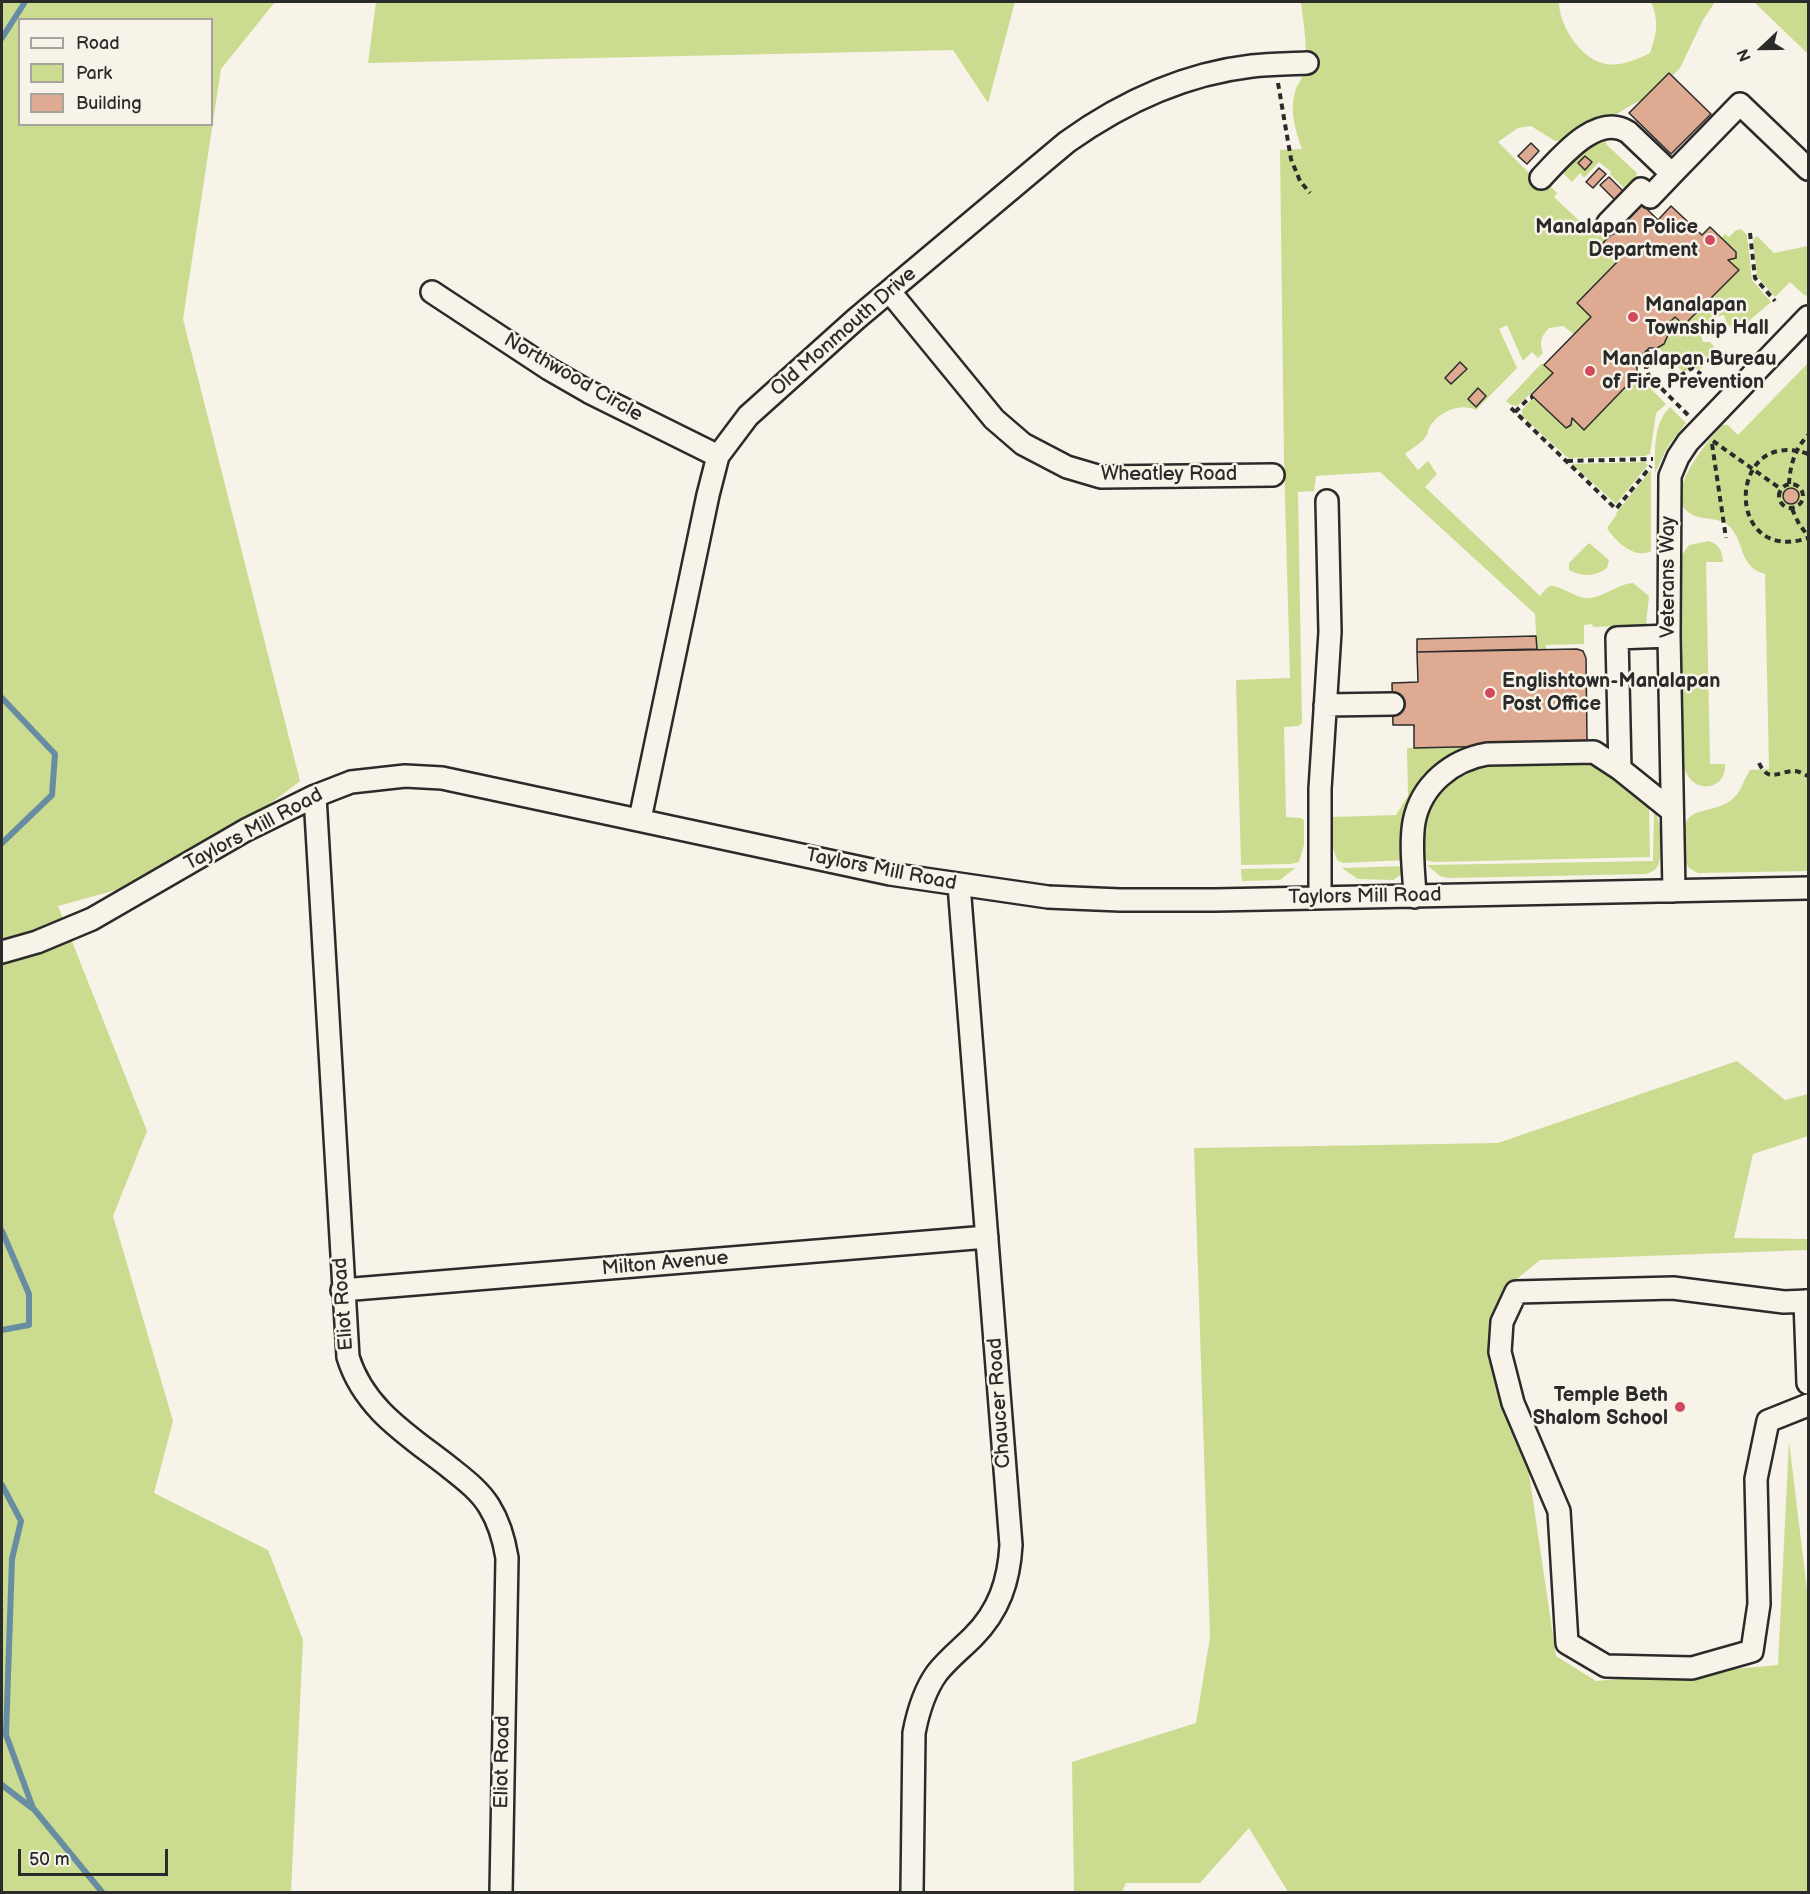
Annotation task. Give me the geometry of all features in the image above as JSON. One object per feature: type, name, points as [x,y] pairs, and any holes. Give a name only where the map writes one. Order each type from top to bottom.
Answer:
[{"type":"street","name":"Old Monmouth Drive","points":[[640,819],[718,456],[748,416],[1067,142],[1118,108],[1159,89],[1198,76],[1251,66],[1307,63]]},
{"type":"street","points":[[1628,214],[1672,174],[1740,104],[1809,169]]},
{"type":"street","points":[[1541,178],[1577,142],[1611,127],[1623,129],[1646,139],[1672,174]]},
{"type":"street","name":"Northwood Circle","points":[[432,292],[589,392],[718,456]]},
{"type":"street","name":"Wheatley Road","points":[[890,292],[994,419],[1023,444],[1067,467],[1101,477],[1273,475]]},
{"type":"street","name":"Veterans Way","points":[[1674,891],[1669,636],[1669,487],[1672,467],[1682,449],[1694,435],[1809,317]]},
{"type":"street","points":[[1320,898],[1320,789],[1330,619],[1327,501]]},
{"type":"street","points":[[1620,769],[1617,638],[1669,636]]},
{"type":"street","points":[[1325,705],[1393,704]]},
{"type":"street","points":[[1415,897],[1413,838],[1415,817],[1430,788],[1441,775],[1467,759],[1487,753],[1590,751],[1598,753],[1671,810]]},
{"type":"street","name":"Taylors Mill Road","points":[[2,952],[37,942],[92,919],[246,830],[315,796],[351,782],[423,776],[640,819],[890,874],[1048,897],[1120,900],[1415,897],[1809,888]]},
{"type":"street","name":"Eliot Road","points":[[315,796],[342,1290],[348,1357],[360,1386],[380,1412],[472,1485],[488,1504],[501,1528],[505,1544],[507,1558],[501,1893]]},
{"type":"street","name":"Chaucer Road","points":[[912,1893],[914,1733],[921,1703],[936,1675],[951,1656],[971,1639],[989,1618],[1003,1594],[1010,1568],[1011,1545],[959,885]]},
{"type":"street","name":"Milton Avenue","points":[[342,1290],[987,1237]]},
{"type":"street","points":[[1809,1383],[1807,1301],[1784,1302],[1673,1288],[1516,1292],[1502,1322],[1500,1352],[1513,1403],[1559,1511],[1567,1643],[1606,1666],[1692,1668],[1752,1651],[1759,1604],[1756,1479],[1768,1421],[1809,1405]]},
{"type":"path","points":[[1273,65],[1285,115],[1291,159],[1300,181],[1310,193]]},
{"type":"path","points":[[1750,233],[1755,279],[1775,302]]},
{"type":"path","points":[[1647,350],[1650,362]]},
{"type":"path","points":[[1668,363],[1673,357],[1715,361]]},
{"type":"path","points":[[1689,385],[1660,358],[1650,362],[1646,369],[1649,376],[1690,418]]},
{"type":"path","points":[[1680,376],[1690,369],[1701,374]]},
{"type":"path","points":[[1533,397],[1513,410],[1566,461],[1616,508],[1653,461],[1566,461]]},
{"type":"path","points":[[1789,484],[1790,470],[1797,451],[1809,435]]},
{"type":"path","points":[[1726,538],[1712,440],[1781,489]]},
{"type":"path","points":[[1792,509],[1799,524],[1809,537],[1788,542],[1778,540],[1759,529],[1747,511],[1745,489],[1748,478],[1754,469],[1773,454],[1797,451],[1809,454]]},
{"type":"path","points":[[1789,484],[1797,485],[1804,495],[1800,506],[1792,509],[1785,507],[1780,502],[1781,489],[1789,484]]},
{"type":"path","points":[[1759,763],[1764,771],[1772,775],[1794,771],[1809,776]]},
{"type":"green space","points":[[2,2],[275,2],[221,69],[213,122],[213,18],[18,18],[18,126],[212,126],[183,319],[300,781],[181,872],[58,906],[147,1131],[113,1216],[173,1421],[154,1493],[268,1550],[303,1640],[291,1892],[2,1892]]},
{"type":"green space","points":[[376,2],[1015,2],[988,103],[953,50],[368,63]]},
{"type":"green space","points":[[1301,2],[1559,2],[1562,20],[1578,47],[1594,60],[1614,65],[1633,61],[1650,53],[1656,27],[1651,2],[1715,2],[1703,20],[1680,68],[1651,97],[1635,103],[1585,133],[1567,140],[1555,141],[1531,126],[1518,128],[1498,142],[1542,186],[1579,149],[1610,136],[1606,144],[1637,173],[1636,175],[1641,180],[1628,192],[1599,162],[1584,178],[1580,173],[1572,182],[1563,173],[1551,187],[1557,193],[1554,197],[1590,231],[1599,222],[1611,234],[1601,245],[1618,261],[1577,303],[1591,317],[1574,334],[1563,326],[1549,328],[1541,343],[1543,353],[1538,358],[1532,352],[1523,361],[1507,325],[1499,329],[1517,368],[1476,410],[1456,408],[1439,416],[1430,426],[1425,438],[1405,454],[1418,470],[1428,461],[1437,474],[1425,487],[1540,596],[1547,588],[1553,586],[1581,597],[1592,598],[1633,583],[1649,596],[1646,625],[1593,627],[1592,624],[1584,625],[1584,644],[1546,645],[1546,649],[1537,649],[1535,614],[1380,472],[1316,476],[1314,491],[1298,492],[1302,723],[1298,726],[1284,727],[1286,817],[1304,820],[1304,845],[1299,862],[1241,865],[1236,680],[1290,678],[1284,462],[1280,150],[1302,149],[1293,112],[1294,97],[1303,74],[1306,56]]},
{"type":"green space","points":[[1754,2],[1808,2],[1808,54]]},
{"type":"green space","points":[[1741,229],[1747,235],[1752,280],[1771,302],[1736,332],[1727,323],[1724,315],[1707,324],[1702,337],[1703,342],[1710,342],[1718,351],[1712,357],[1671,355],[1668,357],[1658,347],[1666,338],[1666,326],[1675,317],[1684,325],[1738,270],[1728,260],[1736,258],[1736,252],[1721,238],[1725,234],[1729,237],[1736,230]]},
{"type":"green space","points":[[1757,236],[1774,253],[1808,246],[1808,296],[1790,282],[1775,297],[1757,276],[1753,240]]},
{"type":"green space","points":[[1673,362],[1705,365],[1699,370],[1693,367],[1683,372]]},
{"type":"green space","points":[[1542,363],[1553,373],[1517,406],[1506,401]]},
{"type":"green space","points":[[1808,363],[1808,871],[1698,873],[1689,868],[1684,855],[1684,829],[1687,821],[1698,812],[1722,805],[1734,798],[1750,770],[1769,769],[1765,574],[1757,571],[1747,561],[1735,534],[1727,524],[1693,515],[1684,507],[1681,496],[1683,483],[1697,456],[1722,425],[1728,425],[1738,435]]},
{"type":"green space","points":[[1637,375],[1666,404],[1656,413],[1650,454],[1645,456],[1568,458],[1522,416],[1522,410],[1531,400],[1536,400],[1564,427],[1571,425],[1572,418],[1584,430]]},
{"type":"green space","points":[[1670,407],[1686,423],[1668,446],[1655,473],[1658,429],[1660,421]]},
{"type":"green space","points":[[1645,462],[1648,465],[1616,504],[1572,464]]},
{"type":"green space","points":[[1651,470],[1651,551],[1638,553],[1626,548],[1607,528],[1616,513]]},
{"type":"green space","points":[[1709,541],[1720,549],[1723,562],[1706,562],[1710,764],[1725,764],[1720,780],[1714,785],[1707,786],[1692,781],[1683,763],[1681,560],[1689,545]]},
{"type":"green space","points":[[1589,543],[1609,560],[1607,568],[1588,575],[1569,570],[1569,563]]},
{"type":"green space","points":[[1479,747],[1445,762],[1405,860],[1343,863],[1337,860],[1333,848],[1333,817],[1396,815],[1408,796],[1407,748]]},
{"type":"green space","points":[[1592,759],[1649,806],[1650,857],[1435,862],[1424,860],[1421,851],[1422,819],[1438,787],[1480,761]]},
{"type":"green space","points":[[1654,810],[1660,828],[1660,857],[1656,868],[1646,874],[1449,878],[1440,876],[1427,865],[1653,861]]},
{"type":"green space","points":[[1405,866],[1403,873],[1393,880],[1358,879],[1342,868]]},
{"type":"green space","points":[[1295,868],[1280,880],[1242,881],[1241,869]]},
{"type":"green space","points":[[1737,1061],[1785,1100],[1808,1094],[1808,1136],[1753,1154],[1734,1238],[1808,1239],[1808,1250],[1540,1260],[1502,1291],[1556,1656],[1596,1681],[1778,1665],[1789,1441],[1808,1598],[1808,1892],[1288,1892],[1249,1828],[1200,1883],[1126,1883],[1122,1892],[1074,1892],[1072,1762],[1196,1723],[1210,1637],[1194,1148],[1498,1143]]},
{"type":"building","points":[[1669,73],[1711,114],[1671,154],[1629,113]]},
{"type":"building","points":[[1531,143],[1539,151],[1527,164],[1518,156]]},
{"type":"building","points":[[1585,156],[1592,162],[1585,170],[1578,163]]},
{"type":"building","points":[[1599,168],[1606,174],[1593,188],[1586,182]]},
{"type":"building","points":[[1609,177],[1625,193],[1617,202],[1600,185]]},
{"type":"building","name":"Manalapan Township Hall","points":[[1641,203],[1658,220],[1671,206],[1702,235],[1710,227],[1736,252],[1736,258],[1728,260],[1739,270],[1684,325],[1675,317],[1666,326],[1668,335],[1664,344],[1657,348],[1649,348],[1637,361],[1637,375],[1584,430],[1572,418],[1571,425],[1566,428],[1531,395],[1553,373],[1544,365],[1591,317],[1577,303],[1618,261],[1601,245]]},
{"type":"building","points":[[1460,362],[1467,369],[1451,384],[1445,378]]},
{"type":"building","points":[[1478,388],[1486,396],[1476,407],[1468,399]]},
{"type":"building","points":[[1791,488],[1799,496],[1791,504],[1783,496]]},
{"type":"building","points":[[1536,636],[1537,649],[1417,652],[1417,639]]},
{"type":"building","name":"Englishtown-Manalapan Post Office","points":[[1577,649],[1583,651],[1586,658],[1587,739],[1583,744],[1414,748],[1414,725],[1393,725],[1392,683],[1418,682],[1417,652]]},
{"type":"waterway","points":[[2,38],[25,2]]},
{"type":"waterway","points":[[2,698],[55,754],[52,795],[2,843]]},
{"type":"waterway","points":[[2,1231],[29,1294],[29,1325],[2,1330]]},
{"type":"waterway","points":[[2,1485],[21,1521],[12,1559],[6,1735],[33,1808],[102,1892]]},
{"type":"waterway","points":[[2,1785],[32,1808]]},
{"type":"place","name":"Manalapan Police Department","points":[[1710,240]]},
{"type":"place","name":"Manalapan Township Hall","points":[[1633,317]]},
{"type":"place","name":"Manalapan Bureau of Fire Prevention","points":[[1590,371]]},
{"type":"place","name":"Englishtown-Manalapan Post Office","points":[[1490,693]]},
{"type":"place","name":"Temple Beth Shalom School","points":[[1680,1407]]}]
